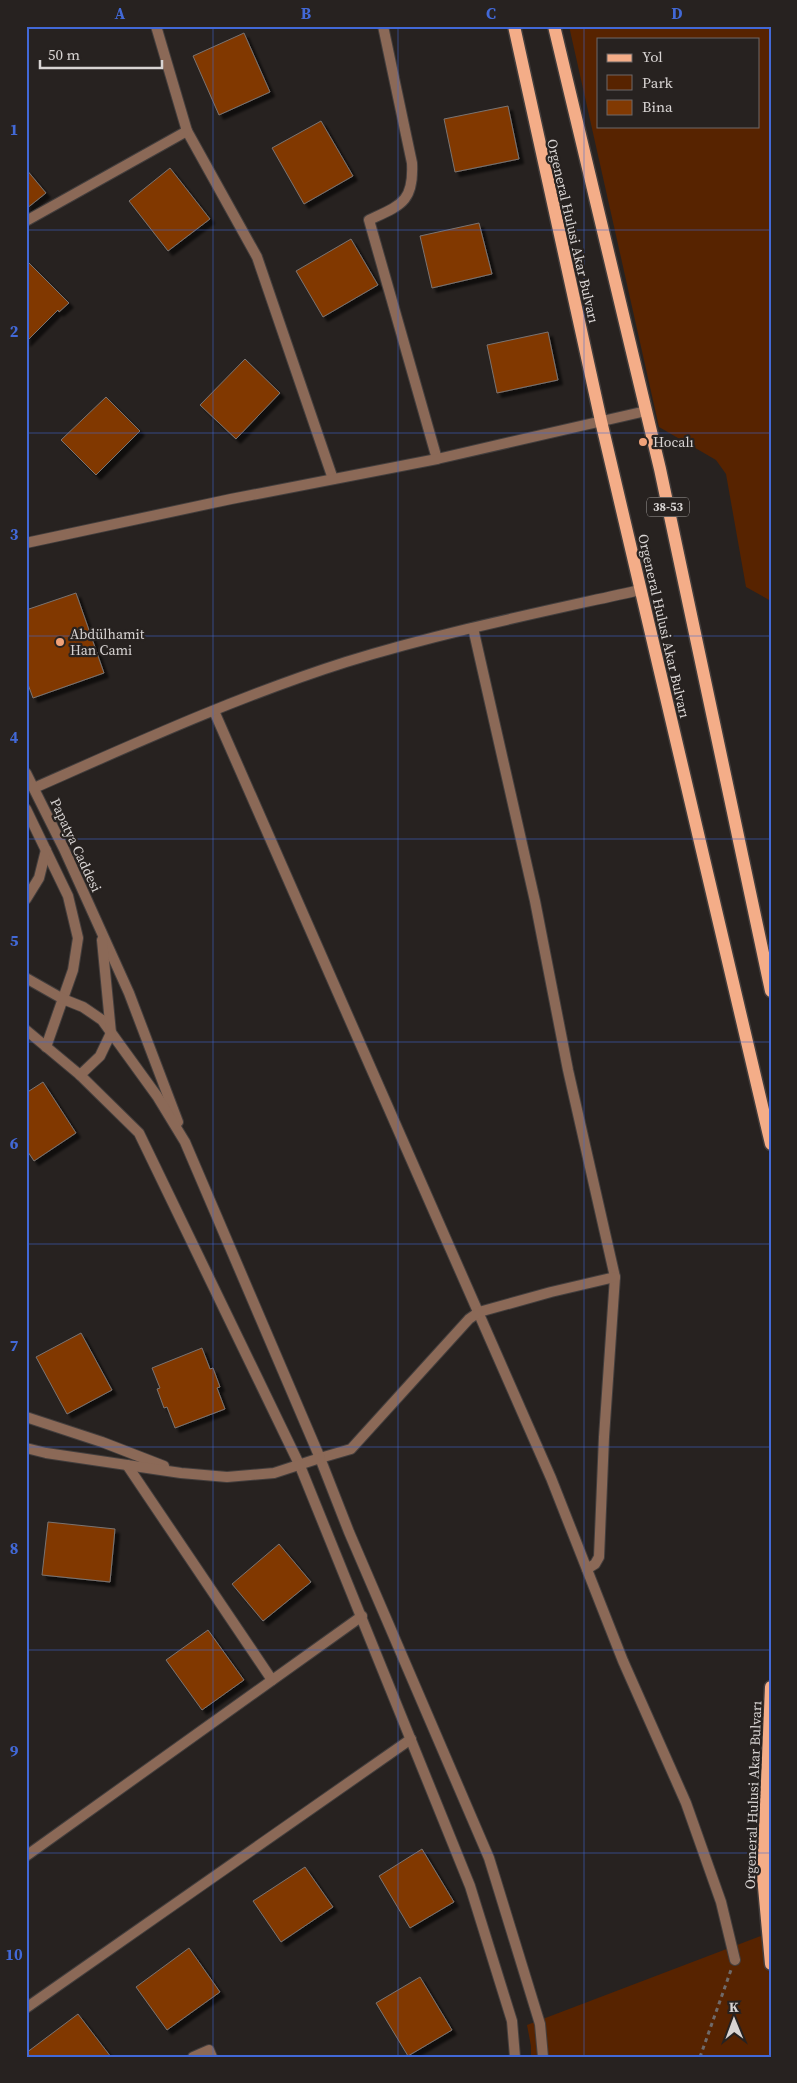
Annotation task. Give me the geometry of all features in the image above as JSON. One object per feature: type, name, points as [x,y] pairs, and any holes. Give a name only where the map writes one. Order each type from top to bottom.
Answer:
[{"type":"main road","name":"Orgeneral Hulusi Akar Bulvarı","points":[[514,26],[601,422],[771,1144]]},
{"type":"main road","name":"Orgeneral Hulusi Akar Bulvarı","points":[[554,26],[660,469],[771,991]]},
{"type":"main road","name":"Orgeneral Hulusi Akar Bulvarı","points":[[771,1687],[763,1876],[771,1964]]},
{"type":"street","points":[[156,26],[187,131],[257,257],[333,479]]},
{"type":"street","points":[[383,26],[412,163],[412,174],[411,185],[403,203],[369,220],[437,459]]},
{"type":"street","points":[[26,221],[187,131]]},
{"type":"street","points":[[26,543],[153,515],[437,459],[646,411]]},
{"type":"street","points":[[34,788],[128,746],[214,711],[345,663],[414,642],[640,590]]},
{"type":"street","points":[[473,628],[535,901],[568,1070],[615,1278],[604,1437],[599,1557],[595,1564],[587,1569]]},
{"type":"street","points":[[214,711],[551,1478],[623,1661],[686,1803],[720,1902],[734,1960]]},
{"type":"street","name":"Papatya Caddesi","points":[[26,773],[101,930],[140,1018],[185,1142]]},
{"type":"street","name":"Papatya Caddesi","points":[[26,809],[68,896],[78,938],[73,970],[46,1047]]},
{"type":"street","points":[[26,899],[39,878],[46,850]]},
{"type":"street","points":[[80,1075],[100,1056],[111,1033],[101,930]]},
{"type":"street","points":[[26,978],[63,999],[83,1007],[102,1020],[157,1096],[185,1142],[320,1458],[349,1532],[490,1858],[540,2024],[543,2057]]},
{"type":"street","points":[[26,1030],[80,1075],[139,1133],[300,1466],[470,1886],[512,2021],[515,2057]]},
{"type":"street","points":[[26,1448],[46,1453],[180,1473],[227,1477],[263,1475],[300,1466],[350,1449],[469,1319],[479,1312],[550,1292],[615,1278]]},
{"type":"street","points":[[26,1416],[102,1442],[180,1473]]},
{"type":"street","points":[[127,1465],[272,1680]]},
{"type":"street","points":[[26,1856],[362,1616]]},
{"type":"street","points":[[26,2008],[411,1739]]},
{"type":"street","points":[[193,2057],[209,2050],[212,2057]]},
{"type":"path","points":[[700,2057],[734,1960]]},
{"type":"green space","points":[[569,26],[771,26],[771,601],[746,587],[726,474],[716,460],[659,427]]},
{"type":"green space","points":[[771,1932],[771,2057],[531,2057],[527,2025]]},
{"type":"building","points":[[244,33],[270,92],[219,115],[193,56]]},
{"type":"building","points":[[508,106],[519,159],[455,172],[444,119]]},
{"type":"building","points":[[321,121],[353,176],[304,204],[272,148]]},
{"type":"building","points":[[170,168],[210,219],[168,251],[129,201]]},
{"type":"building","points":[[26,169],[46,193],[26,209]]},
{"type":"building","points":[[479,223],[492,274],[432,288],[420,236]]},
{"type":"building","points":[[351,239],[378,285],[323,317],[296,271]]},
{"type":"building","points":[[26,260],[69,303],[59,312],[58,310],[26,342]]},
{"type":"building","points":[[548,332],[558,380],[497,393],[487,345]]},
{"type":"building","points":[[245,359],[280,393],[236,439],[200,405]]},
{"type":"building","points":[[106,397],[140,431],[96,475],[61,440]]},
{"type":"building","name":"Abdülhamit Han Cami","points":[[76,593],[104,673],[33,698],[26,679],[26,610]]},
{"type":"building","points":[[43,1082],[76,1133],[34,1161],[26,1149],[26,1093]]},
{"type":"building","points":[[81,1333],[112,1390],[67,1414],[36,1357]]},
{"type":"building","points":[[202,1348],[210,1369],[213,1368],[220,1387],[217,1388],[225,1409],[175,1428],[167,1407],[164,1408],[157,1389],[160,1388],[152,1368]]},
{"type":"building","points":[[48,1522],[115,1529],[110,1582],[42,1575]]},
{"type":"building","points":[[279,1544],[311,1582],[263,1621],[232,1584]]},
{"type":"building","points":[[208,1630],[244,1680],[202,1710],[166,1660]]},
{"type":"building","points":[[422,1849],[454,1902],[410,1928],[379,1876]]},
{"type":"building","points":[[305,1867],[333,1907],[281,1942],[253,1901]]},
{"type":"building","points":[[189,1948],[220,1992],[167,2030],[136,1987]]},
{"type":"building","points":[[420,1977],[452,2030],[408,2056],[376,2003]]},
{"type":"building","points":[[78,2014],[111,2057],[26,2057],[26,2053]]},
{"type":"place","name":"Hocalı","points":[[643,442]]},
{"type":"place","name":"Abdülhamit Han Cami","points":[[60,642]]}]
